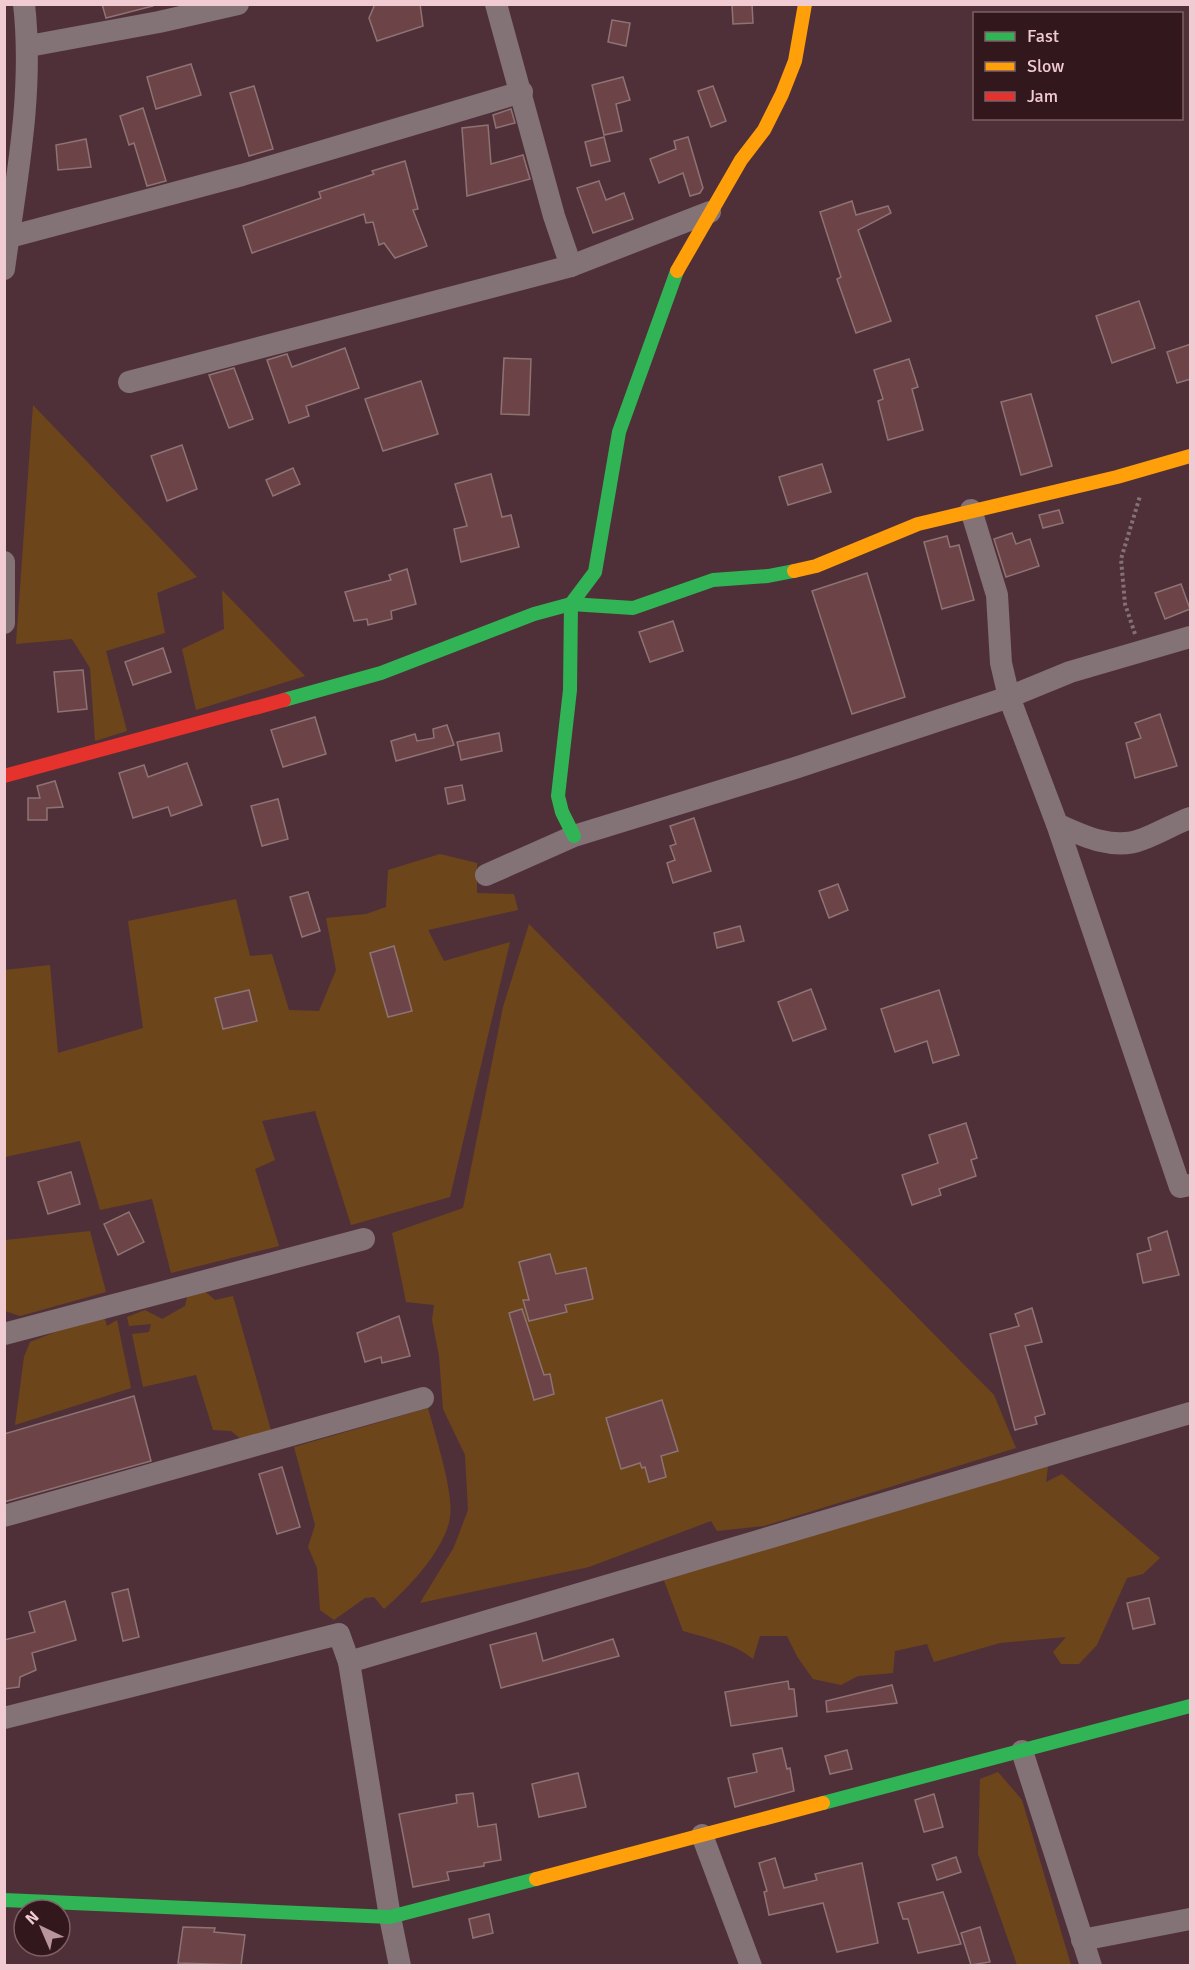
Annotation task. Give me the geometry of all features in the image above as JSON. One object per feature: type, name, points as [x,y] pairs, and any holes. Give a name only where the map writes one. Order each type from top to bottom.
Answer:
[{"type":"street","points":[[4,269],[23,132],[28,46],[24,4]]},
{"type":"street","points":[[28,46],[159,22],[238,4]]},
{"type":"street","points":[[495,4],[522,92],[554,216],[571,266]]},
{"type":"street","points":[[574,836],[562,812],[558,796],[570,690],[571,604],[594,572],[619,432],[664,310],[674,276],[741,160],[764,130],[782,94],[795,61],[805,4]]},
{"type":"street","points":[[9,237],[242,175],[522,92]]},
{"type":"street","points":[[129,382],[571,266],[710,212]]},
{"type":"street","points":[[4,776],[381,673],[534,614],[571,604],[633,609],[713,580],[768,576],[816,566],[918,524],[1191,456]]},
{"type":"street","points":[[971,510],[997,595],[1000,663],[1009,697],[1057,824],[1180,1187],[1191,1185]]},
{"type":"street","points":[[4,562],[4,623]]},
{"type":"street","points":[[486,875],[574,836],[795,768],[1009,697],[1070,672],[1191,637]]},
{"type":"street","points":[[1057,824],[1089,838],[1122,844],[1141,840],[1191,818]]},
{"type":"street","points":[[4,1334],[364,1239]]},
{"type":"street","points":[[4,1516],[423,1398]]},
{"type":"street","points":[[348,1662],[1191,1413]]},
{"type":"street","points":[[4,1718],[339,1634],[348,1662],[400,1965]]},
{"type":"street","points":[[4,1900],[390,1917],[1191,1706]]},
{"type":"street","points":[[1022,1751],[1091,1965]]},
{"type":"street","points":[[702,1835],[751,1965]]},
{"type":"street","points":[[1083,1940],[1191,1919]]},
{"type":"path","points":[[1140,652],[1125,604],[1121,559],[1149,468]]},
{"type":"shaded area","points":[[33,405],[197,577],[157,593],[165,633],[106,651],[127,731],[95,741],[90,668],[72,639],[16,644]]},
{"type":"shaded area","points":[[222,590],[305,676],[196,710],[182,649],[224,629]]},
{"type":"shaded area","points":[[440,854],[477,863],[477,893],[514,894],[518,910],[428,930],[444,961],[510,942],[450,1197],[351,1225],[315,1111],[262,1121],[275,1160],[255,1169],[279,1246],[171,1273],[152,1199],[100,1210],[80,1141],[5,1157],[4,970],[50,965],[58,1053],[143,1028],[128,921],[236,899],[250,956],[272,954],[289,1010],[319,1011],[336,970],[326,918],[366,914],[386,907],[388,870]]},
{"type":"shaded area","points":[[529,924],[994,1395],[1016,1448],[764,1526],[717,1531],[711,1521],[589,1567],[420,1603],[454,1547],[468,1510],[465,1455],[443,1409],[439,1356],[432,1320],[434,1305],[406,1302],[392,1233],[463,1208],[503,1007]]},
{"type":"shaded area","points":[[90,1231],[106,1292],[20,1316],[5,1311],[5,1240]]},
{"type":"shaded area","points":[[201,1288],[215,1300],[233,1296],[272,1434],[246,1443],[231,1431],[213,1430],[196,1375],[143,1387],[132,1334],[149,1332],[151,1324],[129,1326],[127,1317],[145,1310],[162,1319],[185,1306],[188,1293]]},
{"type":"shaded area","points":[[103,1313],[107,1326],[117,1320],[131,1388],[15,1425],[24,1357],[30,1342]]},
{"type":"shaded area","points":[[428,1408],[449,1493],[450,1517],[447,1529],[434,1554],[424,1567],[404,1591],[384,1609],[374,1597],[365,1598],[334,1620],[320,1610],[317,1568],[308,1547],[315,1525],[294,1447]]},
{"type":"shaded area","points":[[1050,1451],[1046,1482],[1062,1474],[1160,1558],[1143,1574],[1127,1578],[1097,1645],[1079,1664],[1061,1664],[1053,1652],[1066,1637],[1000,1643],[934,1662],[927,1644],[895,1651],[893,1673],[858,1676],[841,1685],[813,1679],[798,1658],[787,1636],[760,1636],[753,1659],[729,1645],[683,1631],[660,1570]]},
{"type":"shaded area","points":[[998,1772],[1022,1800],[1071,1965],[1017,1965],[978,1854],[980,1779]]},
{"type":"building","points":[[102,4],[153,4],[153,6],[106,18]]},
{"type":"building","points":[[375,4],[420,4],[423,26],[377,41],[369,18]]},
{"type":"building","points":[[732,4],[752,4],[753,23],[733,24]]},
{"type":"building","points":[[612,20],[630,23],[626,46],[608,42]]},
{"type":"building","points":[[191,64],[201,95],[156,109],[147,77]]},
{"type":"building","points":[[623,77],[630,100],[616,104],[622,131],[604,135],[592,85]]},
{"type":"building","points":[[254,86],[273,149],[249,156],[230,93]]},
{"type":"building","points":[[713,86],[726,121],[711,127],[698,91]]},
{"type":"building","points":[[143,108],[166,181],[147,186],[134,143],[129,145],[120,116]]},
{"type":"building","points":[[511,109],[515,123],[496,128],[493,115]]},
{"type":"building","points":[[488,125],[491,164],[523,155],[530,179],[467,196],[462,128]]},
{"type":"building","points":[[604,137],[610,161],[591,166],[585,142]]},
{"type":"building","points":[[688,137],[703,188],[700,193],[690,196],[683,173],[659,183],[650,159],[676,149],[674,141]]},
{"type":"building","points":[[86,139],[91,167],[58,170],[56,145]]},
{"type":"building","points":[[405,161],[418,209],[413,210],[427,246],[395,258],[384,243],[379,245],[373,222],[366,223],[364,214],[252,253],[243,226],[321,198],[319,192]]},
{"type":"building","points":[[599,181],[606,200],[624,193],[633,219],[593,233],[577,188]]},
{"type":"building","points":[[852,201],[856,215],[888,206],[891,213],[858,230],[891,321],[856,333],[837,279],[841,277],[820,212]]},
{"type":"building","points":[[1139,301],[1155,348],[1112,363],[1096,316]]},
{"type":"building","points":[[1191,344],[1191,379],[1177,383],[1167,352]]},
{"type":"building","points":[[345,348],[359,388],[306,406],[309,416],[289,423],[267,360],[287,354],[292,367]]},
{"type":"building","points":[[504,358],[531,359],[529,415],[501,414]]},
{"type":"building","points":[[909,359],[918,387],[912,389],[923,430],[888,440],[878,401],[883,399],[874,370]]},
{"type":"building","points":[[234,368],[253,419],[229,428],[209,375]]},
{"type":"building","points":[[421,381],[438,434],[383,451],[365,399]]},
{"type":"building","points":[[1031,394],[1052,466],[1021,475],[1001,402]]},
{"type":"building","points":[[182,445],[197,489],[167,501],[151,456]]},
{"type":"building","points":[[822,464],[831,492],[788,505],[779,477]]},
{"type":"building","points":[[293,468],[300,484],[273,496],[266,480]]},
{"type":"building","points":[[491,474],[502,517],[511,515],[519,547],[461,562],[454,529],[467,526],[455,484]]},
{"type":"building","points":[[1059,510],[1063,523],[1043,528],[1039,515]]},
{"type":"building","points":[[1012,533],[1016,544],[1030,539],[1039,566],[1006,577],[994,539]]},
{"type":"building","points":[[947,536],[950,547],[959,545],[974,600],[942,609],[924,542]]},
{"type":"building","points":[[407,569],[416,604],[391,611],[392,619],[368,625],[367,619],[354,621],[345,592],[391,580],[389,575]]},
{"type":"building","points":[[867,573],[905,697],[852,714],[812,591]]},
{"type":"building","points":[[1181,584],[1190,609],[1165,619],[1155,593]]},
{"type":"building","points":[[673,621],[683,651],[650,662],[639,632]]},
{"type":"building","points":[[163,648],[171,672],[133,685],[125,662]]},
{"type":"building","points":[[83,670],[87,709],[58,712],[54,672]]},
{"type":"building","points":[[1160,714],[1177,766],[1135,778],[1126,743],[1141,738],[1135,723]]},
{"type":"building","points":[[315,717],[326,754],[283,767],[271,730]]},
{"type":"building","points":[[447,725],[454,745],[396,761],[391,741],[415,734],[417,741],[434,738],[433,729]]},
{"type":"building","points":[[499,733],[502,751],[461,760],[457,742]]},
{"type":"building","points":[[187,763],[202,805],[171,816],[168,807],[133,818],[119,773],[144,765],[148,777]]},
{"type":"building","points":[[55,781],[63,807],[47,808],[47,820],[28,820],[28,798],[40,798],[37,786]]},
{"type":"building","points":[[462,785],[465,800],[448,804],[445,788]]},
{"type":"building","points":[[278,799],[288,839],[262,846],[251,806]]},
{"type":"building","points":[[694,818],[711,871],[673,883],[667,863],[675,860],[670,846],[676,844],[670,826]]},
{"type":"building","points":[[838,884],[848,910],[829,918],[819,891]]},
{"type":"building","points":[[308,892],[320,931],[302,937],[290,897]]},
{"type":"building","points":[[740,926],[744,941],[717,948],[714,933]]},
{"type":"building","points":[[394,946],[412,1011],[388,1017],[370,953]]},
{"type":"building","points":[[811,989],[826,1029],[793,1041],[778,1002]]},
{"type":"building","points":[[249,990],[257,1021],[223,1029],[215,998]]},
{"type":"building","points":[[939,990],[959,1055],[933,1063],[927,1041],[895,1052],[881,1009]]},
{"type":"building","points":[[966,1123],[977,1158],[971,1160],[976,1176],[939,1189],[941,1195],[912,1205],[902,1175],[938,1163],[929,1135]]},
{"type":"building","points":[[71,1172],[80,1204],[48,1214],[38,1182]]},
{"type":"building","points":[[129,1212],[144,1242],[118,1255],[104,1224]]},
{"type":"building","points":[[1167,1231],[1179,1275],[1143,1283],[1137,1254],[1151,1250],[1148,1238]]},
{"type":"building","points":[[550,1254],[556,1274],[586,1268],[593,1299],[565,1305],[567,1312],[529,1321],[523,1300],[529,1300],[519,1262]]},
{"type":"building","points":[[1032,1308],[1042,1342],[1025,1346],[1045,1414],[1035,1417],[1037,1424],[1015,1430],[990,1334],[1019,1326],[1015,1314]]},
{"type":"building","points":[[522,1309],[544,1375],[550,1374],[554,1394],[534,1400],[509,1313]]},
{"type":"building","points":[[399,1316],[410,1356],[382,1363],[381,1357],[365,1362],[357,1333]]},
{"type":"building","points":[[134,1396],[151,1461],[4,1502],[4,1434]]},
{"type":"building","points":[[662,1400],[678,1451],[661,1456],[666,1477],[649,1482],[645,1467],[642,1468],[640,1463],[621,1469],[606,1418]]},
{"type":"building","points":[[282,1467],[300,1527],[277,1534],[259,1474]]},
{"type":"building","points":[[128,1589],[139,1637],[123,1641],[112,1593]]},
{"type":"building","points":[[1149,1598],[1155,1624],[1133,1629],[1127,1603]]},
{"type":"building","points":[[65,1601],[76,1640],[32,1653],[36,1670],[20,1677],[19,1687],[4,1689],[4,1640],[35,1632],[29,1612]]},
{"type":"building","points":[[536,1633],[543,1661],[613,1639],[619,1656],[501,1688],[490,1645]]},
{"type":"building","points":[[788,1681],[789,1689],[794,1689],[797,1716],[731,1726],[725,1692]]},
{"type":"building","points":[[892,1685],[897,1703],[827,1712],[826,1701]]},
{"type":"building","points":[[782,1748],[787,1769],[790,1768],[794,1791],[735,1807],[728,1778],[757,1772],[753,1754]]},
{"type":"building","points":[[847,1750],[852,1769],[830,1774],[825,1756]]},
{"type":"building","points":[[578,1773],[586,1807],[539,1817],[532,1784]]},
{"type":"building","points":[[473,1793],[478,1827],[496,1824],[501,1860],[484,1863],[484,1866],[447,1872],[449,1880],[413,1887],[399,1814],[457,1803],[456,1795]]},
{"type":"building","points":[[934,1794],[943,1827],[924,1832],[915,1800]]},
{"type":"building","points":[[956,1857],[961,1872],[937,1880],[932,1865]]},
{"type":"building","points":[[775,1858],[784,1888],[817,1880],[815,1874],[862,1863],[878,1943],[837,1952],[823,1903],[769,1915],[764,1892],[767,1891],[759,1863]]},
{"type":"building","points":[[943,1892],[961,1944],[918,1953],[908,1919],[903,1919],[898,1903]]},
{"type":"building","points":[[489,1914],[493,1933],[473,1938],[469,1919]]},
{"type":"building","points":[[183,1927],[215,1928],[214,1932],[245,1935],[241,1965],[178,1963]]},
{"type":"building","points":[[980,1927],[990,1962],[971,1965],[961,1933]]},
{"type":"traffic: fast","points":[[574,836],[562,812],[558,796],[570,690],[571,604],[595,572],[619,432],[677,271]]},
{"type":"traffic: fast","points":[[284,700],[381,673],[534,614],[571,604],[633,608],[713,580],[768,576],[794,571]]},
{"type":"traffic: fast","points":[[823,1803],[1190,1706]]},
{"type":"traffic: fast","points":[[4,1900],[390,1917],[536,1879]]},
{"type":"traffic: slow","points":[[677,271],[741,160],[764,130],[782,94],[795,61],[805,4]]},
{"type":"traffic: slow","points":[[794,571],[816,566],[918,524],[1117,477],[1190,456]]},
{"type":"traffic: slow","points":[[536,1879],[823,1803]]},
{"type":"traffic: jam","points":[[4,776],[284,700]]}]
